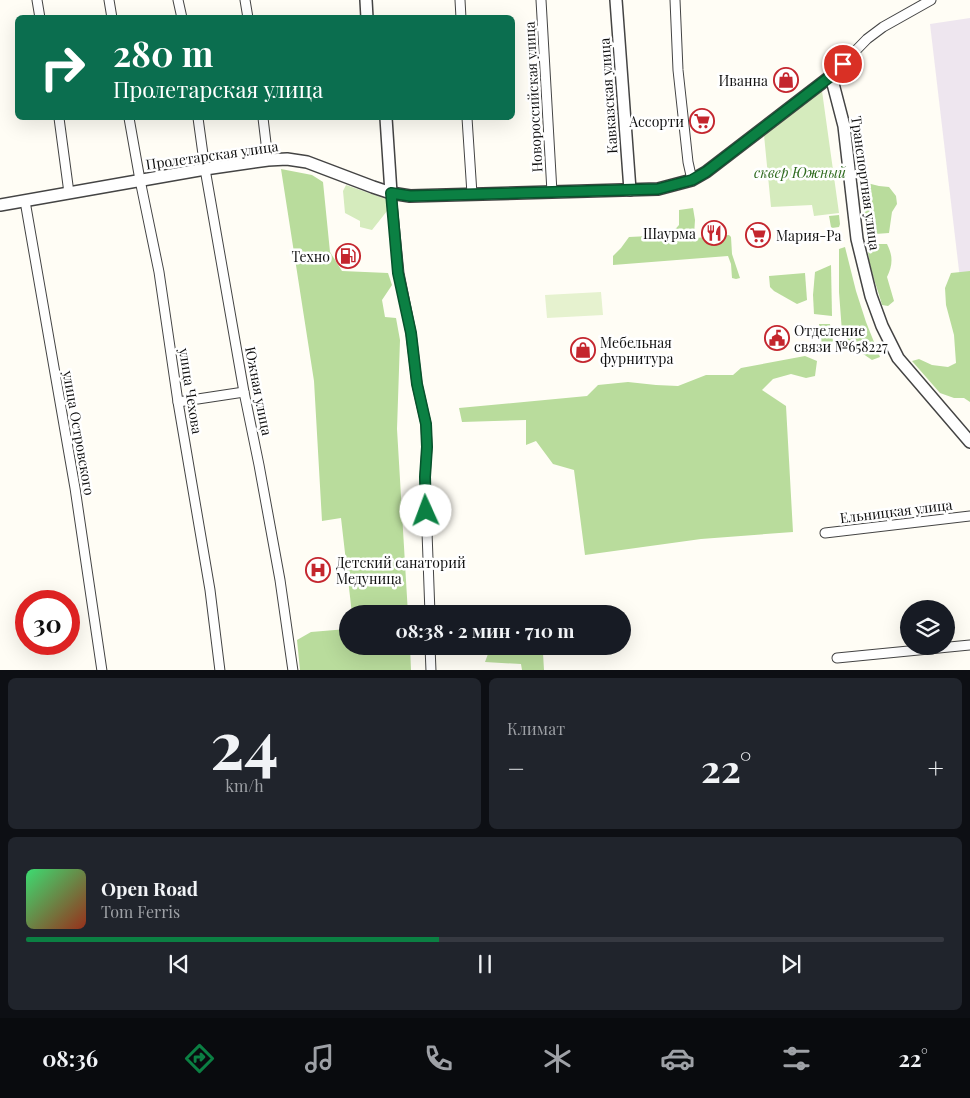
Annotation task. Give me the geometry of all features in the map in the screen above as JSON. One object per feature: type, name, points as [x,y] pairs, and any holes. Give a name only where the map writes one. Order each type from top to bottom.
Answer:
[{"type":"street","points":[[37,0],[40,15]]},
{"type":"street","points":[[109,0],[112,15]]},
{"type":"street","points":[[178,0],[181,15]]},
{"type":"street","points":[[245,0],[248,15]]},
{"type":"street","points":[[366,0],[367,15]]},
{"type":"street","points":[[460,0],[461,15]]},
{"type":"street","name":"Новороссийская улица","points":[[541,0],[552,192]]},
{"type":"street","name":"Кавказская улица","points":[[616,0],[630,190]]},
{"type":"street","points":[[675,0],[679,73],[688,162],[692,180]]},
{"type":"street","name":"Пролетарская улица","points":[[0,202],[25,201],[204,169],[287,159],[308,162],[391,193],[410,196],[658,189],[692,180],[706,172],[831,76],[867,39],[931,0]]},
{"type":"street","name":"Транспортная улица","points":[[831,76],[844,126],[857,239],[871,296],[882,326],[898,358],[970,442]]},
{"type":"street","points":[[59,120],[69,193]]},
{"type":"street","name":"улица Чехова","points":[[129,120],[159,272],[178,402],[210,590],[220,670]]},
{"type":"street","name":"Южная улица","points":[[198,120],[204,169],[280,580],[293,670]]},
{"type":"street","points":[[262,120],[268,160]]},
{"type":"street","points":[[386,120],[398,273],[411,333],[417,384],[426,424],[425,477],[430,605]]},
{"type":"street","points":[[467,120],[472,194]]},
{"type":"street","name":"улица Островского","points":[[25,201],[75,488],[102,670]]},
{"type":"street","points":[[178,402],[244,392]]},
{"type":"street","name":"Ельницкая улица","points":[[825,533],[970,516]]},
{"type":"street","points":[[837,658],[970,645]]},
{"type":"street","points":[[430,655],[431,670]]},
{"type":"shaded area","points":[[970,18],[970,350],[930,24]]},
{"type":"green space","name":"сквер Южный","points":[[822,91],[839,213],[814,216],[812,205],[771,207],[764,135],[800,105]]},
{"type":"green space","points":[[281,169],[312,175],[323,182],[330,252],[342,271],[388,273],[392,285],[382,300],[385,317],[396,318],[400,340],[397,429],[407,605],[351,605],[341,518],[322,521],[314,381]]},
{"type":"green space","points":[[867,183],[889,187],[896,196],[897,204],[892,212],[889,233],[875,234],[865,219],[863,185]]},
{"type":"green space","points":[[346,185],[386,199],[387,211],[372,230],[360,227],[360,221],[345,213],[343,191]]},
{"type":"green space","points":[[693,208],[695,220],[694,235],[696,238],[729,235],[731,237],[732,254],[740,278],[732,278],[731,264],[728,256],[613,265],[613,256],[629,237],[670,235],[679,225],[679,210]]},
{"type":"green space","points":[[839,215],[839,227],[832,228],[829,216]]},
{"type":"green space","points":[[872,244],[887,244],[890,252],[892,260],[887,277],[894,301],[888,306],[882,305],[871,268],[868,247]]},
{"type":"green space","points":[[845,247],[856,291],[880,357],[872,360],[853,347],[842,332],[839,292],[839,249]]},
{"type":"green space","points":[[831,265],[832,316],[814,314],[815,272]]},
{"type":"green space","points":[[970,271],[970,402],[964,398],[954,398],[940,393],[912,361],[919,359],[932,365],[948,367],[956,363],[954,335],[946,305],[945,288],[951,273]]},
{"type":"green space","points":[[805,273],[807,300],[797,304],[770,287],[769,276]]},
{"type":"green space","points":[[601,292],[603,315],[547,318],[545,295]]},
{"type":"green space","points":[[819,324],[830,324],[833,341],[827,346],[822,344]]},
{"type":"green space","points":[[805,356],[817,361],[815,376],[806,378],[791,374],[773,379],[762,390],[786,406],[793,532],[701,539],[585,555],[574,470],[553,464],[536,441],[526,445],[526,420],[462,422],[459,408],[587,396],[598,385],[628,382],[678,386],[706,375],[733,375],[741,368]]},
{"type":"green space","points":[[339,630],[339,655],[410,655],[411,670],[300,670],[297,640],[311,632]]},
{"type":"green space","points":[[488,655],[543,655],[544,670],[522,670],[521,664],[485,662]]},
{"type":"place","name":"Иванна","points":[[786,80]]},
{"type":"place","name":"Ассорти","points":[[702,121]]},
{"type":"place","name":"Шаурма","points":[[714,233]]},
{"type":"place","name":"Мария-Ра","points":[[758,235]]},
{"type":"place","name":"Техно","points":[[348,256]]},
{"type":"place","name":"Отделение связи №658227","points":[[777,338]]},
{"type":"place","name":"Мебельная фурнитура","points":[[583,350]]},
{"type":"place","name":"Детский санаторий Медуница","points":[[318,570]]},
{"type":"route","points":[[426,511],[426,424],[417,384],[411,333],[398,273],[391,193],[410,196],[667,188],[692,180],[706,172],[831,76],[843,64]]}]
